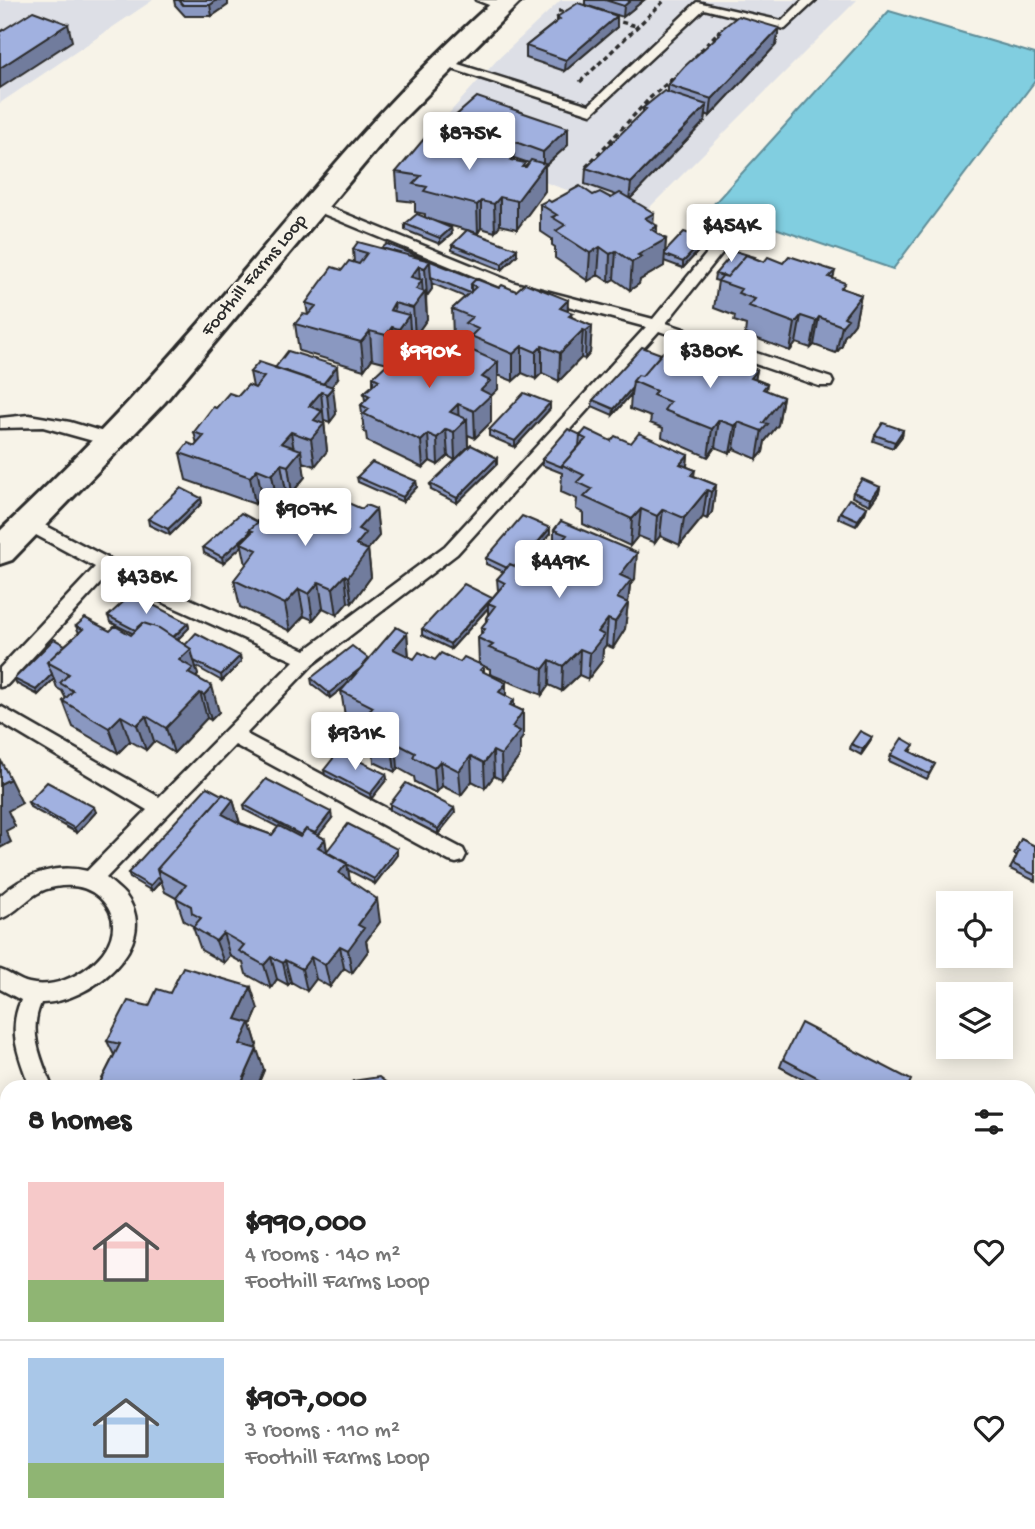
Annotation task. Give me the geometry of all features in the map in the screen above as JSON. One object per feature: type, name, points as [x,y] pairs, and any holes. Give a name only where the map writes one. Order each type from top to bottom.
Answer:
[{"type":"street","name":"Foothill Farms Loop","points":[[0,551],[111,440],[201,342],[386,120],[498,2]]},
{"type":"lane","points":[[440,62],[591,110],[701,5],[785,25],[810,0]]},
{"type":"lane","points":[[314,205],[510,286],[656,325],[825,382]]},
{"type":"lane","points":[[91,880],[307,659],[452,550],[656,325],[717,250]]},
{"type":"lane","points":[[0,423],[35,420],[71,426],[111,440]]},
{"type":"lane","points":[[29,524],[158,592],[307,659]]},
{"type":"lane","points":[[0,680],[107,565]]},
{"type":"lane","points":[[0,713],[163,809]]},
{"type":"lane","points":[[234,736],[456,855]]},
{"type":"lane","points":[[0,910],[10,898],[49,878],[91,880],[108,890],[121,912],[122,940],[113,959],[99,975],[79,988],[57,994],[34,995],[15,990],[0,979]]},
{"type":"lane","points":[[34,995],[24,1013],[22,1034],[38,1080]]},
{"type":"path","points":[[577,85],[665,0]]},
{"type":"path","points":[[558,11],[572,11]]},
{"type":"path","points":[[613,19],[636,26]]},
{"type":"path","points":[[689,63],[718,34],[723,23]]},
{"type":"path","points":[[586,167],[651,97],[680,72]]},
{"type":"shaded area","points":[[0,0],[153,0],[0,103]]},
{"type":"shaded area","points":[[561,0],[857,0],[641,216],[425,140],[497,60]]},
{"type":"water","points":[[889,11],[1035,54],[1035,81],[893,269],[712,206]]},
{"type":"building","points":[[179,0],[217,0],[210,5],[183,5]]},
{"type":"building","points":[[605,0],[631,0],[624,6]]},
{"type":"building","points":[[578,3],[617,16],[566,60],[526,46],[560,19],[557,17]]},
{"type":"building","points":[[33,11],[68,24],[0,68],[0,32]]},
{"type":"building","points":[[738,16],[779,28],[712,99],[668,85],[721,33],[718,32]]},
{"type":"building","points":[[664,91],[707,105],[631,183],[586,168],[646,109],[643,108]]},
{"type":"building","points":[[477,97],[568,128],[543,152],[452,119]]},
{"type":"building","points":[[429,133],[438,136],[431,144],[460,147],[463,143],[480,147],[482,144],[514,155],[511,160],[525,163],[522,167],[526,167],[531,160],[545,164],[517,201],[500,197],[494,204],[481,201],[477,205],[424,191],[427,187],[413,184],[421,176],[396,172]]},
{"type":"building","points":[[580,186],[593,195],[600,192],[611,198],[620,193],[654,213],[645,218],[657,226],[651,229],[666,239],[638,255],[642,257],[632,262],[616,251],[610,254],[600,247],[590,253],[556,231],[565,225],[552,217],[557,215],[540,204],[548,200],[551,202]]},
{"type":"building","points":[[417,214],[451,228],[440,238],[405,224]]},
{"type":"building","points":[[467,230],[517,249],[502,264],[452,245]]},
{"type":"building","points":[[684,232],[705,239],[683,262],[665,255],[665,252]]},
{"type":"building","points":[[358,242],[430,261],[425,268],[419,266],[411,277],[422,280],[416,289],[425,292],[413,308],[394,303],[390,310],[409,315],[399,329],[392,327],[386,335],[370,331],[361,342],[295,324],[303,314],[308,315],[316,306],[306,303],[332,267],[342,270],[349,261],[359,264],[367,253],[353,249]]},
{"type":"building","points":[[387,244],[499,288],[476,279],[471,284],[470,293],[431,277],[430,261],[382,248]]},
{"type":"building","points":[[735,251],[755,257],[746,255],[727,277],[715,274]]},
{"type":"building","points":[[746,255],[764,262],[768,257],[783,263],[789,256],[835,271],[829,277],[845,283],[841,288],[861,295],[844,317],[848,319],[842,326],[819,317],[816,321],[801,316],[795,323],[749,306],[755,299],[738,293],[741,289],[718,281],[723,275],[727,277]]},
{"type":"building","points":[[476,279],[516,291],[525,283],[568,300],[560,308],[573,313],[569,316],[592,326],[586,331],[583,330],[560,353],[542,346],[536,352],[522,346],[513,354],[471,336],[478,329],[465,323],[472,317],[452,309],[476,287],[471,284]]},
{"type":"building","points":[[430,332],[498,362],[482,377],[490,381],[481,390],[491,395],[474,411],[458,404],[450,412],[467,419],[454,432],[446,429],[437,438],[428,434],[421,441],[364,414],[369,409],[361,405],[370,396],[364,393],[379,380],[373,377],[387,364],[393,366],[403,357],[410,361],[420,352],[426,355],[439,343],[425,337]]},
{"type":"building","points":[[677,336],[718,352],[716,355],[709,352],[702,360],[667,349]]},
{"type":"building","points":[[642,347],[661,354],[642,376],[638,375],[632,388],[614,409],[593,400]]},
{"type":"building","points":[[288,351],[337,366],[323,384],[275,368]]},
{"type":"building","points":[[663,352],[682,360],[687,354],[702,360],[709,352],[757,370],[751,378],[767,384],[763,389],[783,397],[763,423],[768,424],[762,431],[738,422],[735,426],[719,420],[712,429],[664,410],[670,402],[653,395],[656,391],[633,381],[638,375],[642,376]]},
{"type":"building","points":[[259,362],[333,387],[327,394],[321,392],[309,406],[322,411],[314,420],[324,424],[311,439],[291,432],[281,443],[301,450],[288,466],[281,464],[272,475],[257,469],[250,477],[180,453],[188,443],[195,446],[204,436],[194,432],[213,407],[216,408],[229,393],[238,396],[248,385],[255,388],[264,377],[250,372]]},
{"type":"building","points":[[524,393],[550,403],[515,441],[489,430]]},
{"type":"building","points":[[883,423],[903,430],[895,442],[875,435]]},
{"type":"building","points":[[568,429],[581,435],[579,446],[562,467],[542,459]]},
{"type":"building","points":[[586,429],[611,441],[615,436],[631,443],[639,433],[688,455],[680,464],[695,470],[691,475],[716,485],[711,492],[707,490],[684,518],[663,509],[657,516],[641,509],[632,519],[584,497],[592,489],[577,482],[584,475],[562,465],[586,439],[580,436]]},
{"type":"building","points":[[471,445],[497,458],[457,498],[430,484]]},
{"type":"building","points":[[372,462],[416,481],[403,497],[357,477]]},
{"type":"building","points":[[862,479],[880,487],[871,499],[853,492]]},
{"type":"building","points":[[181,488],[201,498],[168,529],[148,519]]},
{"type":"building","points":[[323,492],[362,509],[366,505],[376,509],[358,529],[366,533],[356,545],[368,550],[348,577],[345,575],[333,588],[319,582],[309,594],[299,589],[285,604],[234,580],[257,550],[241,543],[253,531],[249,530],[275,507],[291,514],[302,502],[310,506]]},
{"type":"building","points":[[849,499],[867,507],[858,520],[840,512]]},
{"type":"building","points":[[241,513],[258,522],[250,532],[222,557],[203,547]]},
{"type":"building","points":[[522,516],[550,528],[517,567],[510,564],[507,568],[486,558]]},
{"type":"building","points":[[561,521],[637,553],[620,575],[631,580],[617,598],[628,603],[615,622],[608,619],[598,632],[604,635],[590,653],[580,649],[563,666],[550,660],[543,669],[489,648],[493,645],[478,638],[485,629],[481,628],[488,619],[486,618],[495,606],[488,603],[505,583],[497,579],[510,564],[519,568],[527,558],[536,562],[553,544],[558,546],[567,535],[554,530]]},
{"type":"building","points":[[464,584],[492,598],[450,644],[422,629]]},
{"type":"building","points":[[132,594],[188,623],[173,637],[159,628],[143,623],[135,630],[108,616]]},
{"type":"building","points":[[85,618],[110,631],[115,626],[131,635],[143,623],[159,628],[191,649],[179,660],[193,668],[188,673],[212,686],[204,695],[200,693],[166,728],[146,716],[137,725],[121,716],[109,728],[63,701],[73,691],[60,683],[69,674],[47,662],[83,629],[76,626]]},
{"type":"building","points":[[396,627],[407,633],[393,649],[414,659],[419,652],[435,660],[441,653],[460,662],[464,657],[484,666],[480,670],[506,683],[499,692],[514,700],[510,705],[523,711],[512,727],[520,731],[501,755],[493,751],[484,763],[471,756],[459,771],[440,761],[434,768],[413,757],[415,753],[396,743],[392,747],[371,737],[378,728],[362,720],[373,707],[341,691]]},
{"type":"building","points":[[196,633],[240,656],[221,675],[194,661],[191,649],[185,645]]},
{"type":"building","points":[[54,639],[65,645],[47,662],[52,674],[36,690],[14,679]]},
{"type":"building","points":[[352,646],[369,659],[329,693],[311,678]]},
{"type":"building","points":[[860,731],[872,737],[863,749],[851,744]]},
{"type":"building","points":[[902,738],[914,745],[909,751],[935,764],[929,774],[891,755]]},
{"type":"building","points":[[339,751],[386,774],[370,794],[324,770]]},
{"type":"building","points":[[0,759],[10,779],[0,784]]},
{"type":"building","points":[[266,779],[331,812],[315,833],[306,829],[301,835],[244,805]]},
{"type":"building","points":[[47,782],[94,807],[74,828],[28,802]]},
{"type":"building","points":[[406,783],[454,808],[438,829],[390,804]]},
{"type":"building","points":[[207,787],[222,795],[157,869],[159,876],[150,886],[128,873]]},
{"type":"building","points":[[223,794],[233,800],[222,814],[241,824],[272,835],[279,826],[300,837],[306,829],[325,839],[318,847],[347,863],[339,873],[377,899],[358,925],[364,928],[348,950],[340,946],[325,965],[311,957],[302,969],[285,960],[283,963],[271,957],[264,965],[239,951],[244,945],[223,933],[216,941],[193,927],[201,918],[192,913],[191,906],[176,898],[186,885],[157,869]]},
{"type":"building","points":[[348,824],[397,849],[374,879],[327,853]]},
{"type":"building","points":[[1021,839],[1035,846],[1035,875],[1013,864]]},
{"type":"building","points":[[183,967],[251,987],[236,1019],[250,1023],[240,1044],[257,1049],[243,1080],[102,1080],[120,1044],[107,1041],[128,1001],[149,1006],[157,989],[170,993]]},
{"type":"building","points":[[801,1023],[911,1080],[822,1080],[783,1059]]},
{"type":"building","points":[[379,1077],[383,1080],[360,1080]]}]
